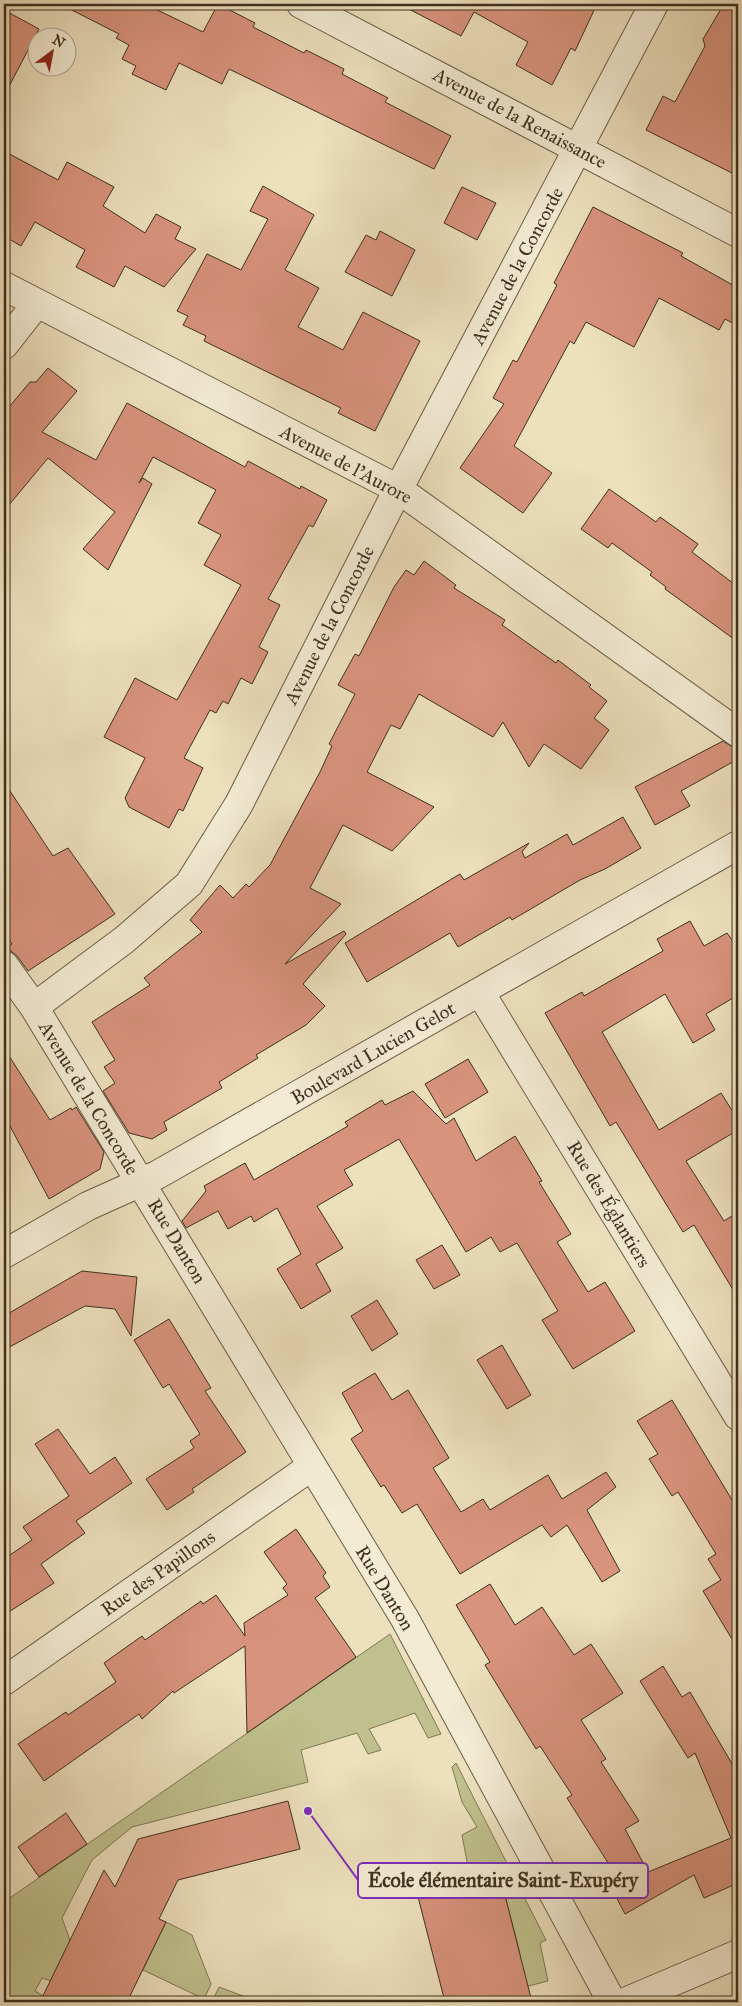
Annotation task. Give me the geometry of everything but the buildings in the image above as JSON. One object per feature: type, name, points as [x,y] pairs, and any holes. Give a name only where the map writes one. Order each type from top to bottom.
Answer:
[{"type":"street","name":"Avenue de la Renaissance","points":[[301,4],[738,233]]},
{"type":"street","name":"Avenue de la Concorde","points":[[142,1184],[34,1006],[124,940],[189,884],[239,804],[398,489],[579,150],[654,4]]},
{"type":"street","name":"Avenue de l'Aurore","points":[[4,286],[398,489],[738,734]]},
{"type":"street","points":[[4,345],[37,303]]},
{"type":"street","name":"Boulevard Lucien Gelot","points":[[4,1254],[88,1206],[142,1184],[738,845]]},
{"type":"street","points":[[4,965],[34,1006]]},
{"type":"street","name":"Rue des Églantiers","points":[[480,992],[738,1416]]},
{"type":"street","name":"Rue Danton","points":[[142,1184],[405,1620],[612,2002]]},
{"type":"street","name":"Rue des Papillons","points":[[4,1680],[312,1466]]},
{"type":"street","points":[[625,2002],[738,1954]]},
{"type":"green space","points":[[390,1634],[441,1734],[428,1738],[415,1713],[369,1729],[381,1750],[368,1754],[357,1733],[301,1750],[308,1782],[132,1827],[92,1860],[62,1918],[73,1949],[51,1981],[42,1978],[35,1991],[54,2002],[4,2002],[4,1902]]},
{"type":"green space","points":[[456,1763],[546,1940],[540,1943],[548,1981],[493,1995],[520,1953],[497,1865],[469,1872],[462,1835],[477,1827],[462,1802],[452,1767]]},
{"type":"green space","points":[[166,1922],[192,1935],[211,1984],[204,1999],[143,1970]]},
{"type":"green space","points":[[219,1987],[259,2002],[212,2002]]},
{"type":"place","name":"École élémentaire Saint-Exupéry","points":[[308,1811]]}]
